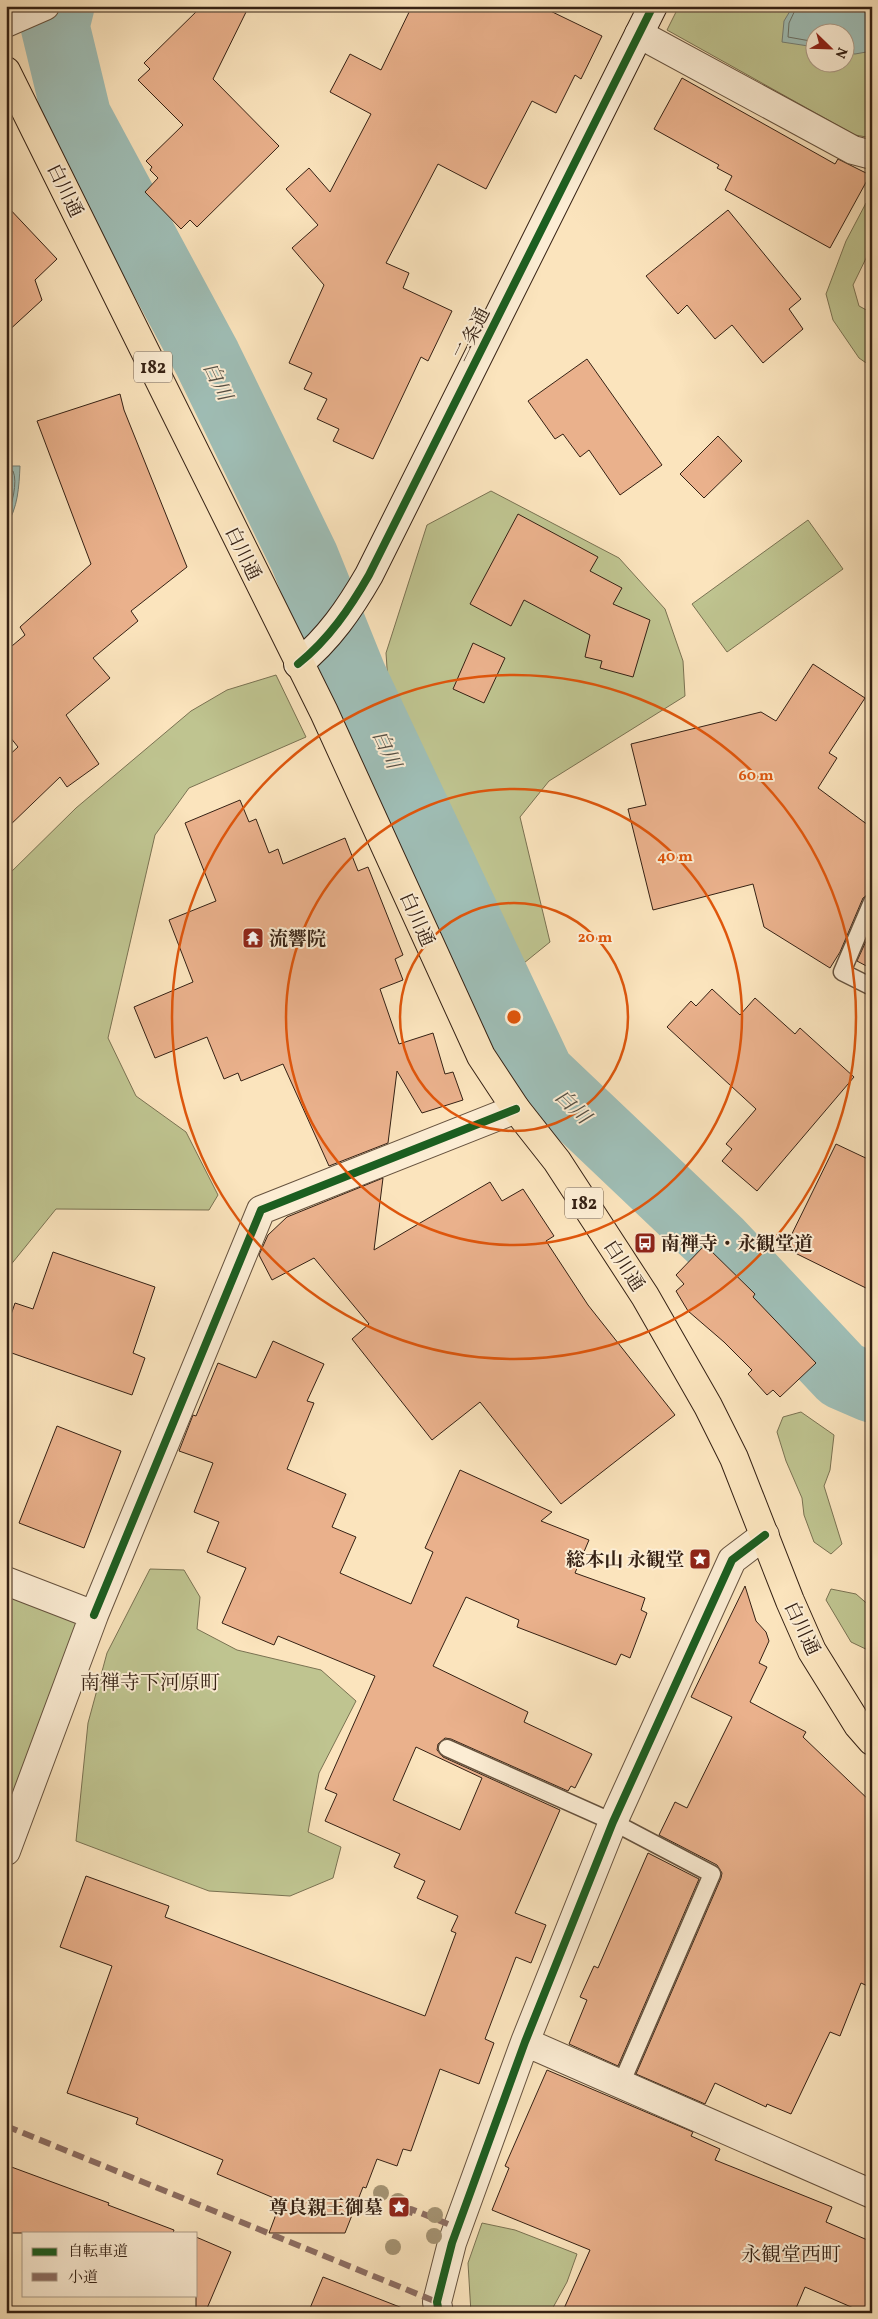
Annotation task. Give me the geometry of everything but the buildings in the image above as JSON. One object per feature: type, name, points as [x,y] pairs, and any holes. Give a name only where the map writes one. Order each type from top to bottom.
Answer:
[{"type":"main road","name":"白川通","points":[[6,71],[308,656],[324,712],[481,1056],[516,1109],[557,1161],[645,1296],[708,1406],[734,1458],[790,1601],[812,1651],[858,1725],[872,1741]]},
{"type":"street","name":"二条通","points":[[308,656],[351,606],[374,566],[653,6]]},
{"type":"street","points":[[6,23],[40,9]]},
{"type":"street","points":[[638,34],[853,150],[872,155]]},
{"type":"street","points":[[6,1852],[94,1615],[261,1210],[516,1109]]},
{"type":"street","points":[[439,2313],[437,2302],[452,2243],[525,2042],[613,1822],[732,1560],[765,1535]]},
{"type":"street","points":[[6,1581],[94,1615]]},
{"type":"street","points":[[525,2042],[872,2194]]},
{"type":"lane","points":[[872,902],[842,972],[872,987]]},
{"type":"lane","points":[[447,1748],[613,1822],[712,1874],[620,2084]]},
{"type":"green space","points":[[679,6],[872,6],[872,138],[855,135],[667,30]]},
{"type":"green space","points":[[872,197],[872,246],[853,285],[859,306],[872,313],[872,367],[859,358],[833,320],[826,294],[846,241],[866,203]]},
{"type":"green space","points":[[491,491],[619,558],[665,609],[683,661],[685,696],[549,781],[520,817],[550,942],[524,963],[497,956],[389,697],[386,653],[427,525]]},
{"type":"green space","points":[[808,520],[843,569],[727,652],[692,604]]},
{"type":"green space","points":[[276,675],[306,737],[189,788],[155,835],[108,1038],[136,1096],[186,1132],[218,1195],[209,1210],[56,1209],[9,1267],[6,1276],[6,877],[76,808],[191,711],[227,690]]},
{"type":"green space","points":[[801,1412],[834,1435],[830,1470],[824,1486],[842,1544],[831,1554],[814,1542],[804,1515],[802,1498],[786,1461],[777,1432],[783,1417]]},
{"type":"green space","points":[[150,1569],[184,1570],[200,1597],[197,1629],[237,1650],[321,1670],[356,1701],[319,1773],[308,1832],[341,1847],[333,1878],[290,1896],[209,1891],[76,1841],[88,1723],[107,1653]]},
{"type":"green space","points":[[6,1588],[88,1618],[6,1840]]},
{"type":"green space","points":[[831,1589],[856,1594],[872,1608],[872,1652],[851,1642],[826,1600]]},
{"type":"green space","points":[[482,2223],[515,2230],[577,2254],[567,2282],[550,2313],[471,2313],[468,2263]]},
{"type":"water","points":[[793,6],[872,6],[872,51],[856,54],[856,22],[806,22],[806,46],[782,42],[784,21]]},
{"type":"water","points":[[6,466],[20,466],[15,505],[6,526]]},
{"type":"waterway","name":"白川","points":[[60,6],[55,26],[77,117],[207,358],[304,557],[352,676],[540,1074],[719,1244],[842,1375],[872,1388]]},
{"type":"marked path","points":[[6,2126],[437,2302]]},
{"type":"marked path","points":[[409,2215],[411,2209],[448,2224]]},
{"type":"cycle path","points":[[298,664],[329,634],[369,575],[653,6]]},
{"type":"cycle path","points":[[94,1615],[261,1210],[516,1109]]},
{"type":"cycle path","points":[[439,2313],[437,2302],[452,2243],[525,2042],[613,1822],[732,1560],[765,1535]]},
{"type":"place","name":"流響院","points":[[253,938]]},
{"type":"place","name":"南禅寺・永観堂道","points":[[645,1243]]},
{"type":"place","name":"総本山 永観堂","points":[[700,1559]]},
{"type":"place","name":"尊良親王御墓","points":[[399,2207]]},
{"type":"district","name":"南禅寺下河原町","points":[[150,1682]]},
{"type":"district","name":"永観堂西町","points":[[791,2254]]}]
